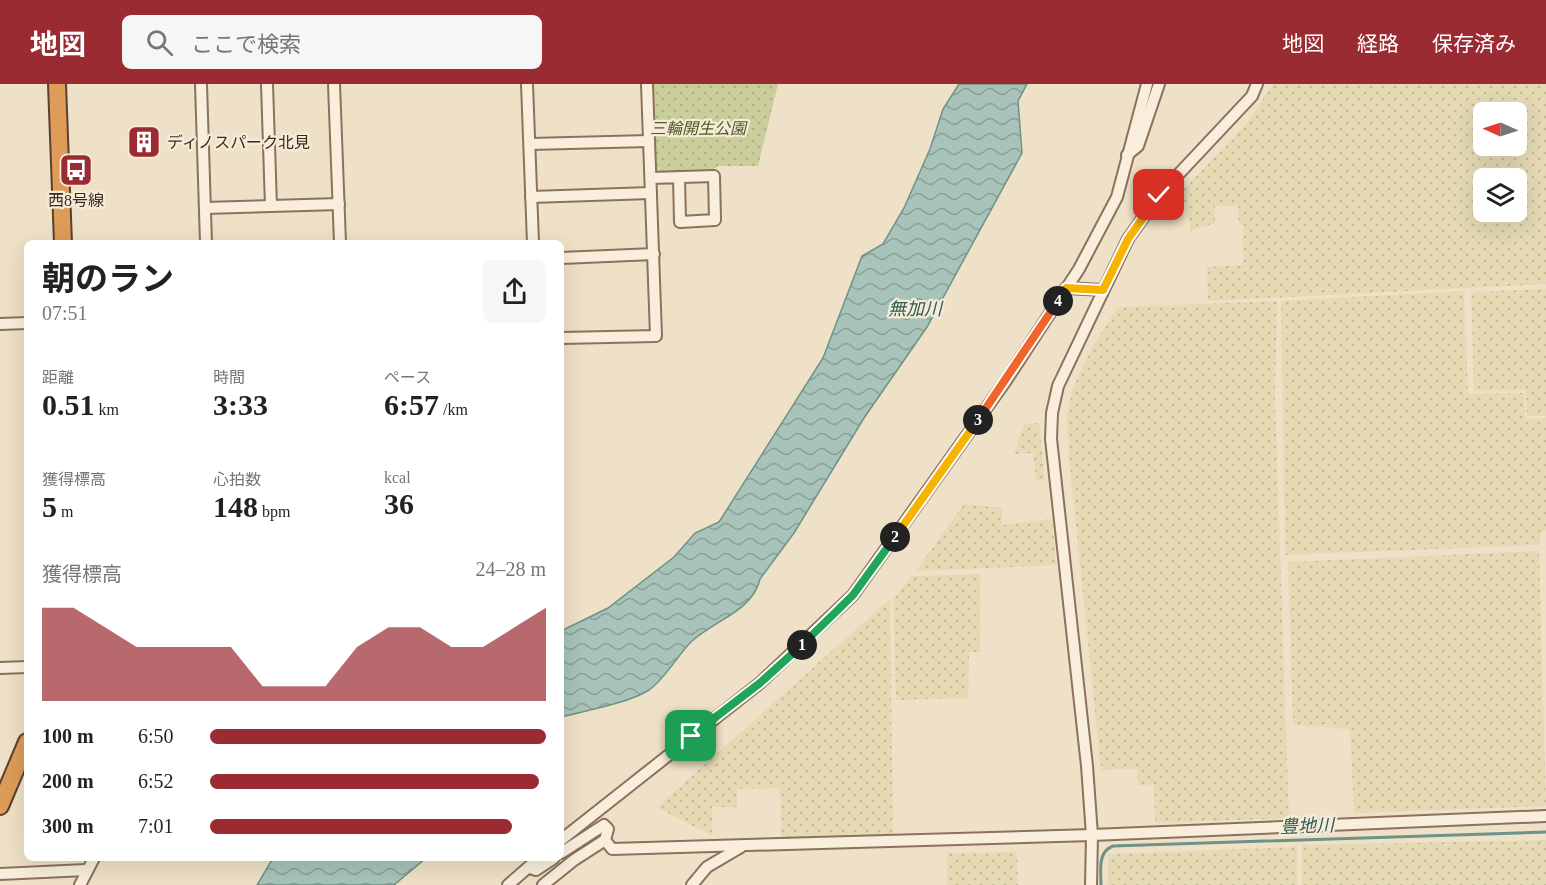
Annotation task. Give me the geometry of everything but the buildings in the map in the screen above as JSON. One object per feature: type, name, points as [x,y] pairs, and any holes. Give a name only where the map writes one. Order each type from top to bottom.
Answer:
[{"type":"highway","points":[[57,84],[63,240]]},
{"type":"highway","points":[[0,806],[24,749]]},
{"type":"street","points":[[201,84],[206,240]]},
{"type":"street","points":[[267,84],[271,206]]},
{"type":"street","points":[[334,84],[340,240]]},
{"type":"street","points":[[526,84],[533,240]]},
{"type":"street","points":[[564,338],[656,336],[647,84]]},
{"type":"street","points":[[564,838],[760,683],[853,595],[1005,382],[1066,288],[1117,197],[1147,84]]},
{"type":"street","points":[[1127,155],[1138,146],[1159,84]]},
{"type":"street","points":[[1091,885],[1092,835],[1087,766],[1052,439],[1052,413],[1058,386],[1070,356],[1128,239],[1159,195],[1197,158],[1252,96],[1257,84]]},
{"type":"street","points":[[530,144],[650,141]]},
{"type":"street","points":[[651,178],[678,177],[714,176],[715,220],[681,222],[678,177]]},
{"type":"street","points":[[531,197],[651,193]]},
{"type":"street","points":[[205,208],[339,204]]},
{"type":"street","points":[[564,258],[654,254]]},
{"type":"street","points":[[1066,288],[1103,290]]},
{"type":"street","points":[[0,324],[24,323]]},
{"type":"street","points":[[0,668],[24,667]]},
{"type":"street","points":[[605,840],[612,849],[741,847],[1546,816]]},
{"type":"street","points":[[543,885],[605,840],[608,829],[604,825],[564,852]]},
{"type":"street","points":[[692,885],[707,867],[741,847]]},
{"type":"street","points":[[80,885],[92,861]]},
{"type":"street","points":[[508,885],[536,861]]},
{"type":"street","points":[[530,868],[536,870],[550,861]]},
{"type":"street","points":[[0,874],[86,870]]},
{"type":"shaded area","points":[[1273,84],[1546,84],[1546,284],[1208,301],[1207,267],[1243,265],[1243,225],[1239,225],[1238,206],[1215,206],[1215,223],[1191,231],[1182,191],[1247,123]]},
{"type":"shaded area","points":[[1546,289],[1546,416],[1527,416],[1526,390],[1474,391],[1471,292]]},
{"type":"shaded area","points":[[1464,291],[1468,394],[1524,393],[1526,419],[1546,418],[1546,531],[1542,531],[1538,545],[1285,555],[1281,301]]},
{"type":"shaded area","points":[[1277,301],[1275,400],[1289,818],[1155,823],[1154,784],[1138,786],[1137,769],[1101,770],[1069,457],[1067,416],[1073,388],[1091,349],[1118,307]]},
{"type":"shaded area","points":[[1039,423],[1045,480],[1036,481],[1033,453],[1014,454],[1024,424]]},
{"type":"shaded area","points":[[964,504],[1002,508],[1002,525],[1052,519],[1056,565],[916,571]]},
{"type":"shaded area","points":[[1539,551],[1546,806],[1354,813],[1350,729],[1293,725],[1288,562]]},
{"type":"shaded area","points":[[980,574],[980,652],[969,652],[968,698],[896,700],[893,598],[912,576]]},
{"type":"shaded area","points":[[890,599],[893,835],[781,840],[780,788],[737,789],[737,807],[712,807],[712,836],[657,807]]},
{"type":"shaded area","points":[[1546,840],[1546,885],[1302,885],[1302,845]]},
{"type":"shaded area","points":[[1297,847],[1297,885],[1108,885],[1108,854]]},
{"type":"shaded area","points":[[1017,852],[1018,885],[947,885],[947,853]]},
{"type":"green space","name":"三輪開生公園","points":[[652,84],[778,84],[758,166],[718,166],[711,172],[656,174]]},
{"type":"water","name":"無加川","points":[[959,84],[1027,84],[1018,101],[1022,153],[927,327],[864,418],[794,533],[760,579],[749,599],[731,615],[691,642],[649,690],[618,703],[564,716],[564,630],[608,608],[674,557],[695,533],[719,522],[823,358],[862,256],[883,244],[904,208],[930,149],[943,109]]},
{"type":"water","points":[[271,861],[422,861],[394,885],[257,885]]},
{"type":"waterway","name":"豊地川","points":[[1101,885],[1102,857],[1113,846],[1546,832]]},
{"type":"place","name":"ディノスパーク北見","points":[[144,142]]},
{"type":"place","name":"西8号線","points":[[76,170]]},
{"type":"route","points":[[691,736],[760,683],[828,622],[853,595],[1005,382],[1066,288],[1103,290],[1128,239],[1159,195]]}]
